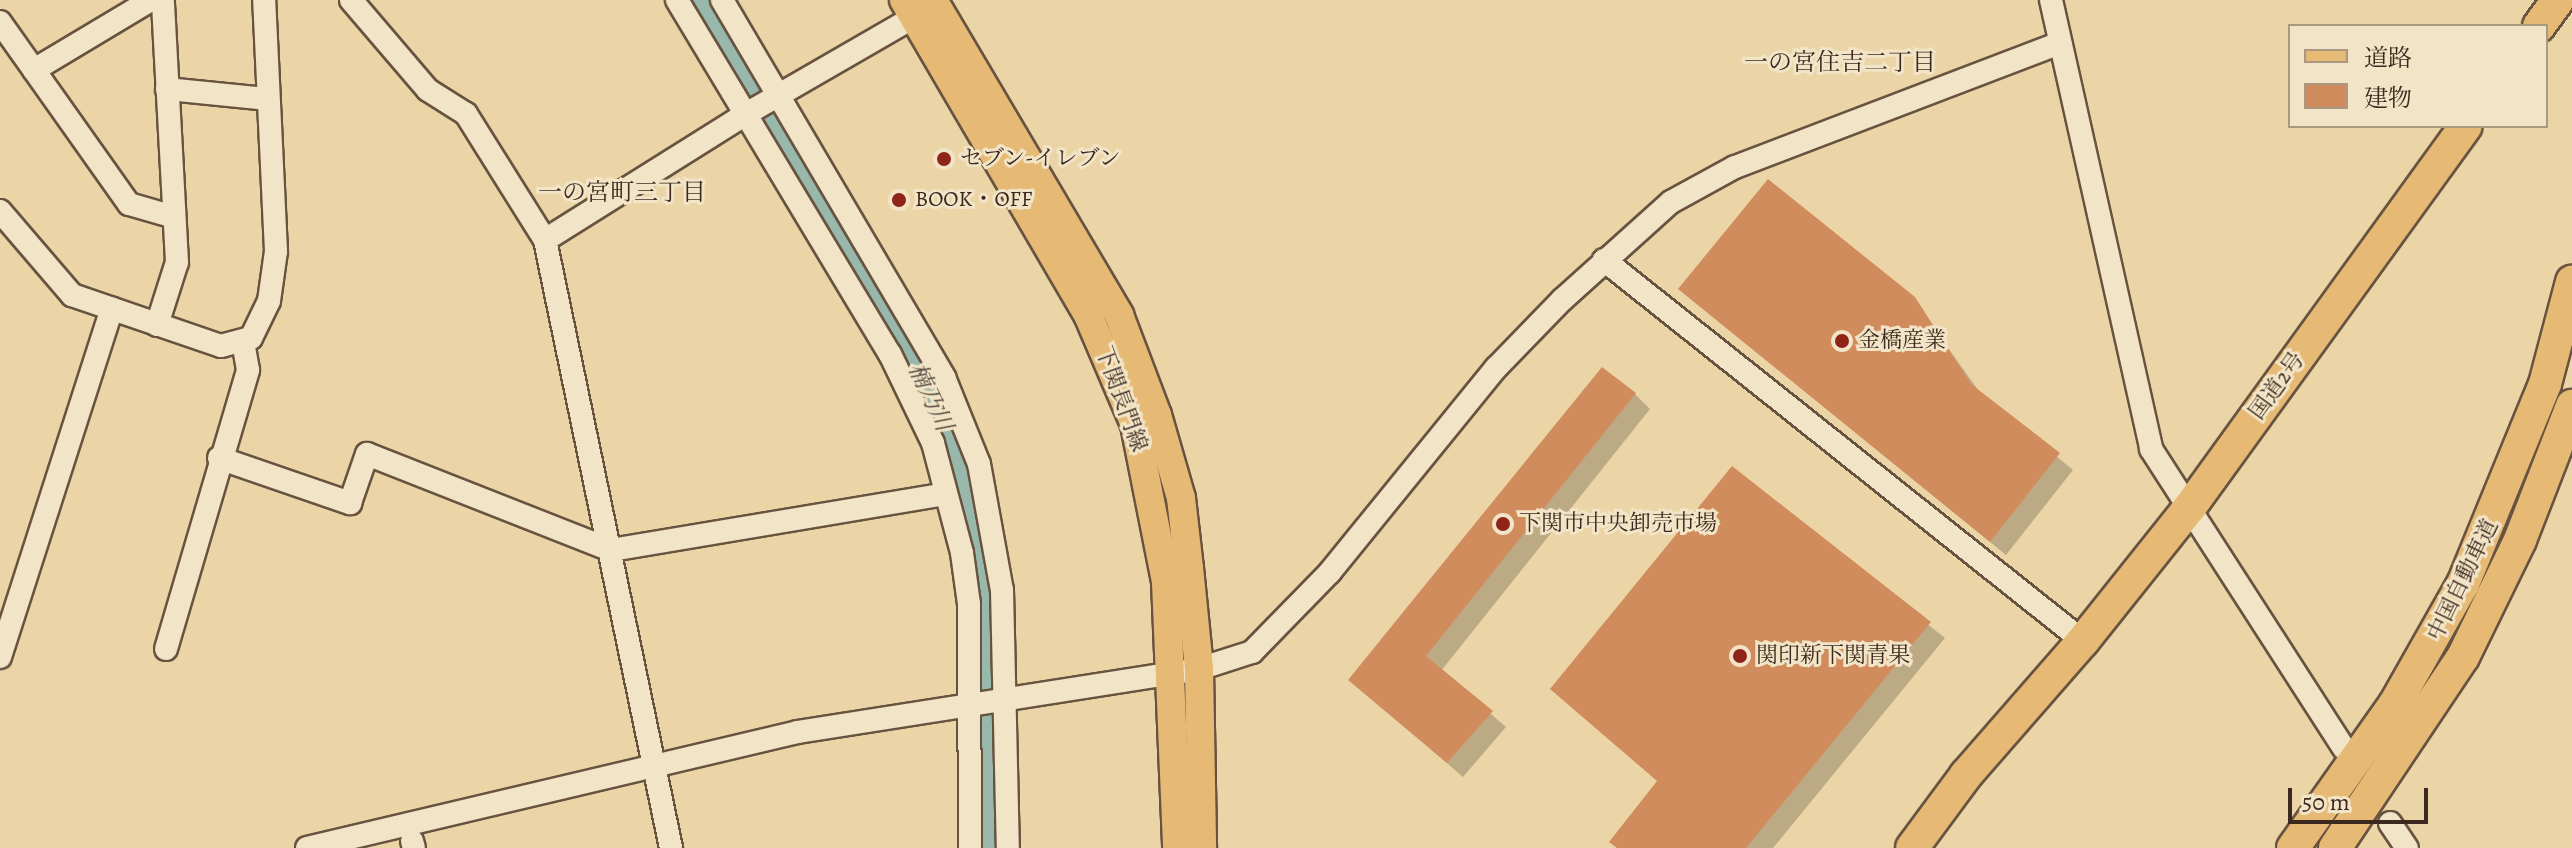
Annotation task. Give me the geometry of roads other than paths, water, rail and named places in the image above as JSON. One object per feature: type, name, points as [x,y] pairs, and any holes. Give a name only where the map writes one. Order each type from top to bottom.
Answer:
[{"type":"highway","points":[[2540,24],[2558,0]]},
{"type":"highway","name":"国道2号","points":[[1912,848],[1966,775],[2083,641],[2190,507],[2465,128]]},
{"type":"highway","name":"中国自動車道","points":[[2293,848],[2395,704],[2463,584],[2541,397],[2572,282]]},
{"type":"highway","name":"中国自動車道","points":[[2335,848],[2463,657],[2520,540],[2572,406]]},
{"type":"highway","name":"国道2号","points":[[1936,848],[2083,641]]},
{"type":"main road","name":"下関長門線","points":[[926,4],[1079,242],[1141,366],[1181,498],[1186,671],[1202,848]]},
{"type":"main road","name":"下関長門線","points":[[1177,848],[1186,671]]},
{"type":"street","points":[[34,70],[151,0]]},
{"type":"street","points":[[157,325],[177,262],[163,0]]},
{"type":"street","points":[[0,211],[72,295],[221,346],[243,343],[259,328],[274,284],[264,0]]},
{"type":"street","points":[[351,0],[428,90],[466,114],[545,240],[671,848]]},
{"type":"street","points":[[677,0],[749,112],[920,408],[962,553],[969,604],[969,848]]},
{"type":"street","points":[[722,0],[940,369],[979,464],[1002,590],[1002,699],[1008,848]]},
{"type":"street","points":[[2051,0],[2151,449],[2160,470],[2190,507],[2344,748]]},
{"type":"street","points":[[545,240],[926,4]]},
{"type":"street","points":[[0,22],[129,204],[174,217]]},
{"type":"street","points":[[307,848],[798,732],[1229,663],[1271,638],[1496,368],[1604,260],[1671,202],[1735,167],[2060,43]]},
{"type":"street","points":[[167,89],[268,99]]},
{"type":"street","points":[[1604,260],[2083,641]]},
{"type":"street","points":[[0,657],[112,309]]},
{"type":"street","points":[[166,649],[219,458],[248,370],[243,343]]},
{"type":"street","points":[[219,458],[350,503],[367,454],[611,550],[945,494]]},
{"type":"street","points":[[2390,823],[2407,848]]},
{"type":"waterway","name":"楠乃川","points":[[698,0],[927,383],[950,440],[979,545],[984,591],[990,848]]},
{"type":"place","name":"セブン-イレブン","points":[[944,159]]},
{"type":"place","name":"BOOK・OFF","points":[[899,200]]},
{"type":"place","name":"金橋産業","points":[[1842,341]]},
{"type":"place","name":"下関市中央卸売市場","points":[[1503,524]]},
{"type":"place","name":"関印新下関青果","points":[[1740,656]]},
{"type":"district","name":"一の宮住吉二丁目","points":[[1840,63]]},
{"type":"district","name":"一の宮町三丁目","points":[[622,193]]}]
